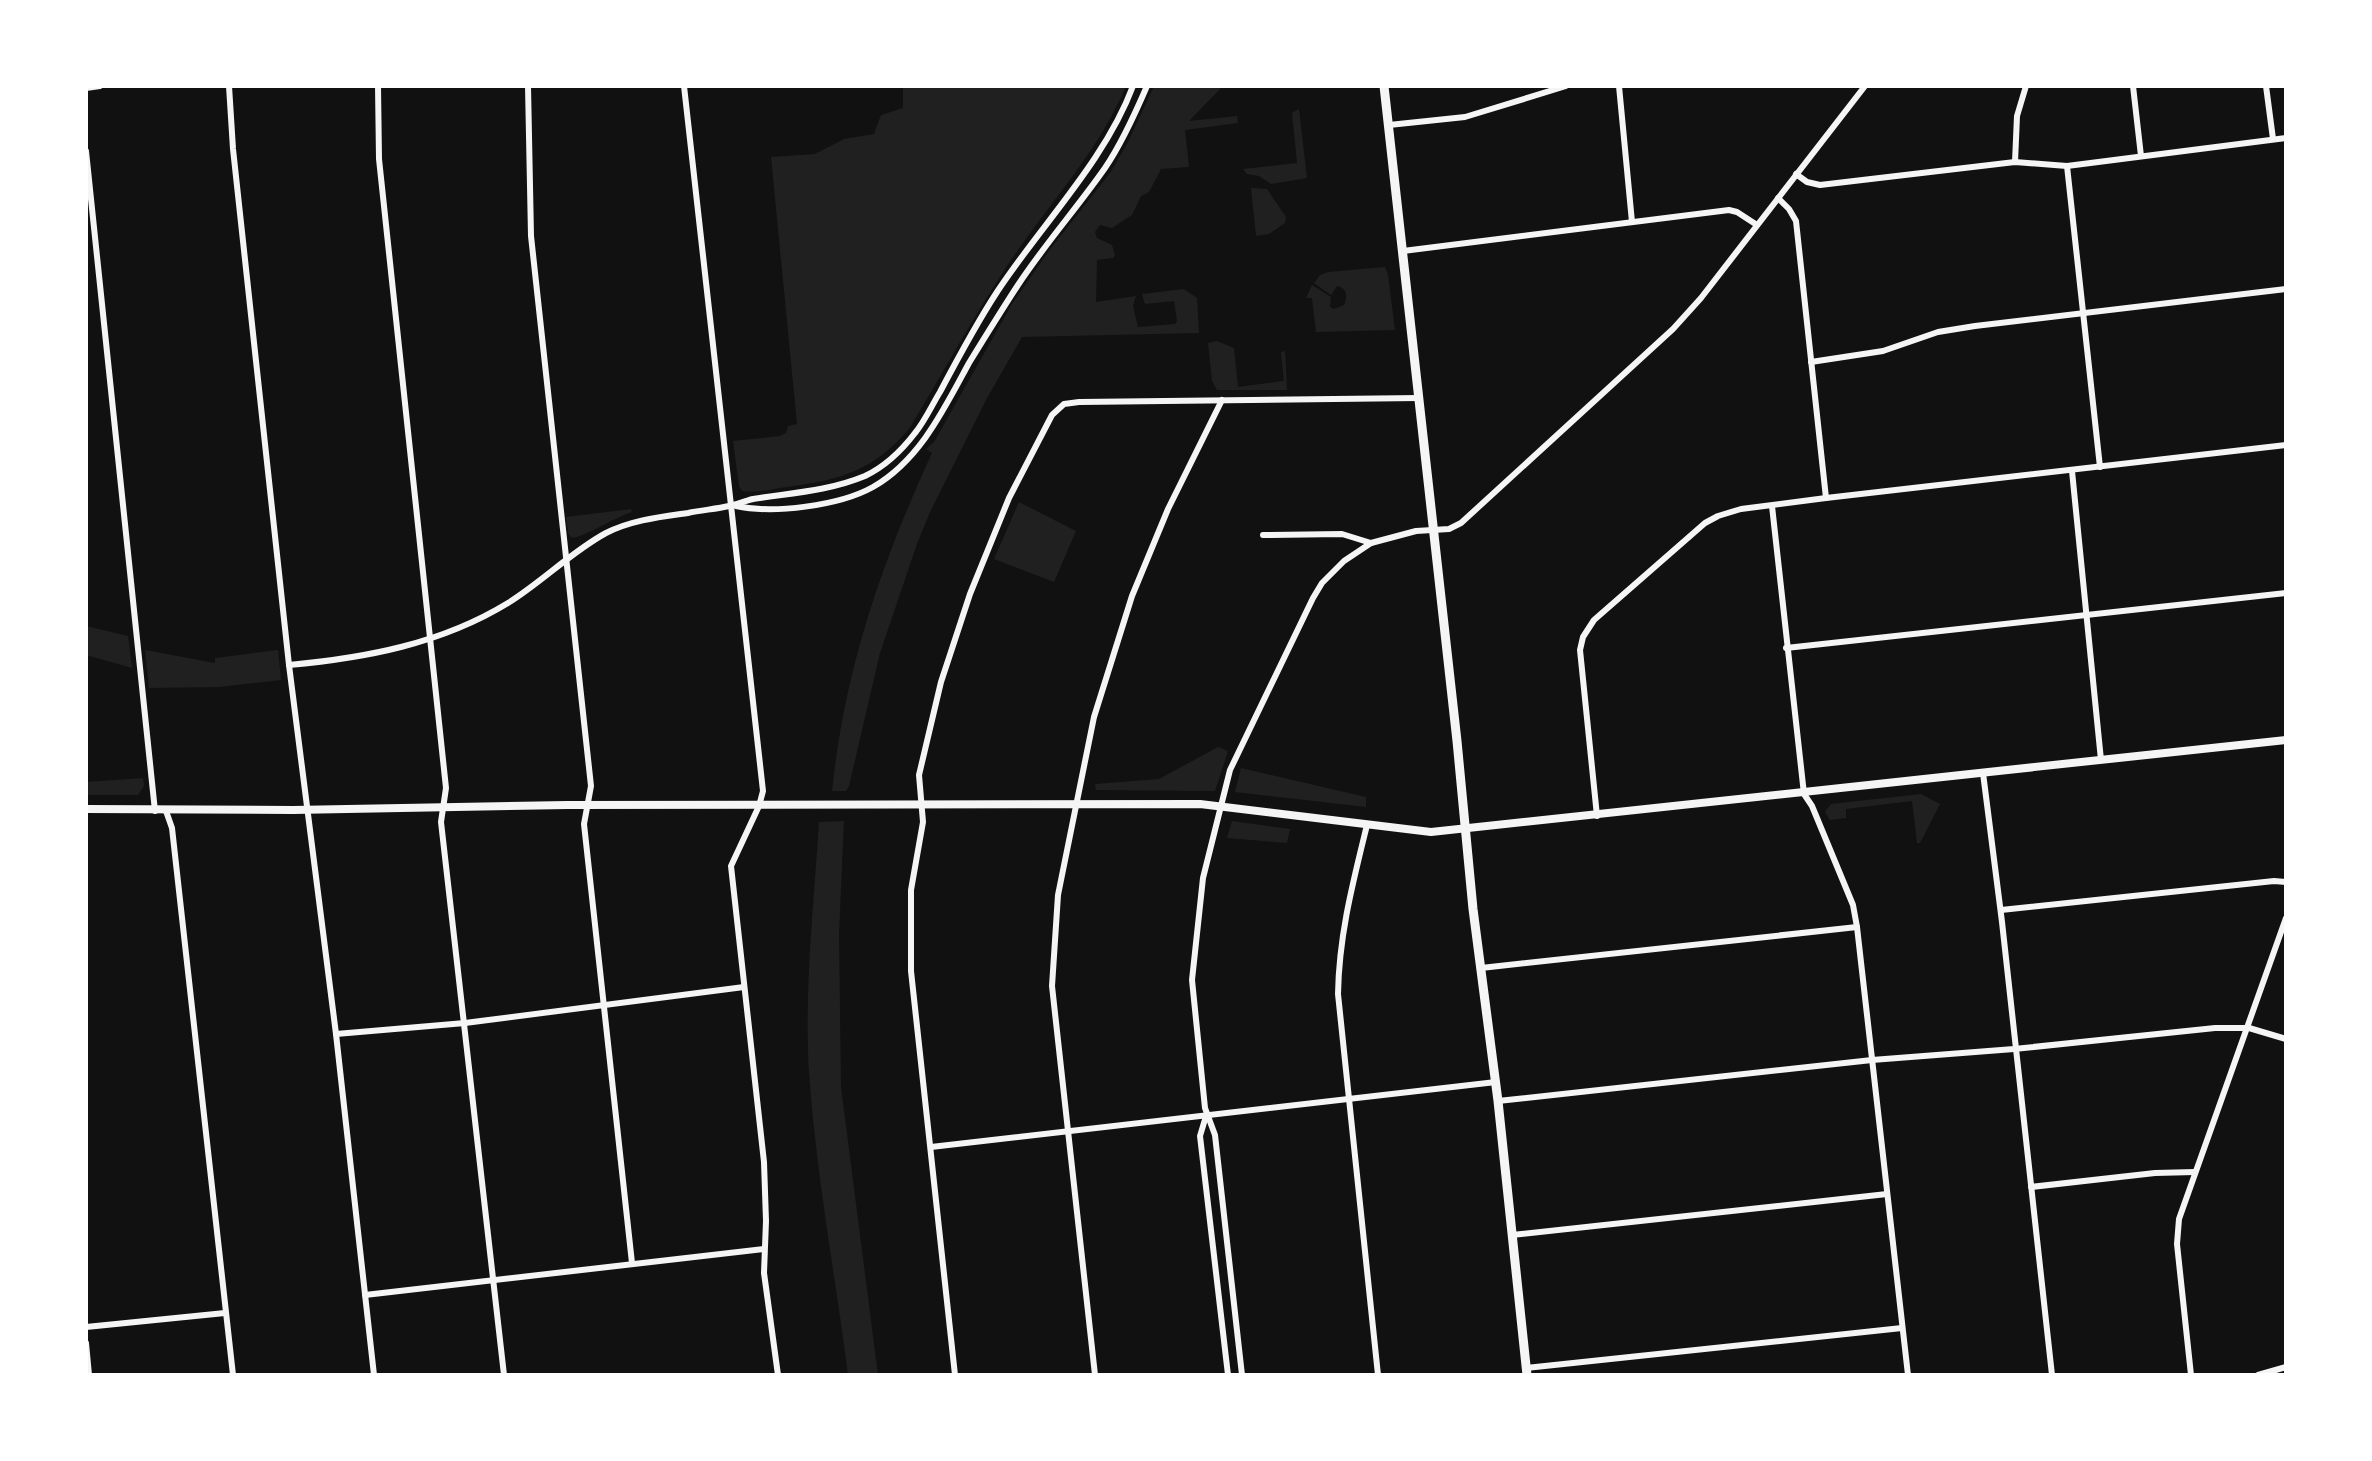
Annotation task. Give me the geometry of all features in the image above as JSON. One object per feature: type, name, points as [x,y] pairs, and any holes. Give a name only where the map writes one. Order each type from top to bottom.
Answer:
[{"type":"main road","points":[[1384,86],[1527,1372]]},
{"type":"main road","points":[[86,809],[443,809],[589,805],[1234,806],[1431,832],[2286,740]]},
{"type":"street","points":[[86,88],[100,86]]},
{"type":"street","points":[[229,86],[289,665],[336,1034],[374,1375]]},
{"type":"street","points":[[378,86],[379,159],[446,788],[441,822],[504,1375]]},
{"type":"street","points":[[528,86],[531,236],[591,786],[584,824],[632,1263]]},
{"type":"street","points":[[684,86],[763,791],[731,866],[766,1190],[764,1273],[778,1375]]},
{"type":"street","points":[[289,665],[363,656],[416,645],[508,603],[607,532],[627,525],[645,519],[837,485],[867,475],[892,458],[918,429],[996,293],[1095,160],[1133,86]]},
{"type":"street","points":[[732,506],[751,510],[800,507],[842,499],[873,486],[911,455],[929,434],[1038,254],[1105,167],[1147,86]]},
{"type":"street","points":[[1389,125],[1465,117],[1566,86]]},
{"type":"street","points":[[1619,86],[1632,222]]},
{"type":"street","points":[[1242,1375],[1215,1135],[1206,1116],[1192,980],[1198,905],[1230,770],[1313,598],[1322,583],[1344,561],[1371,543],[1390,535],[1449,529],[1461,523],[1642,360],[1701,298],[1865,86]]},
{"type":"street","points":[[2015,162],[2017,116],[2026,86]]},
{"type":"street","points":[[2133,86],[2141,156]]},
{"type":"street","points":[[2266,86],[2273,139]]},
{"type":"street","points":[[1796,174],[1807,182],[1820,185],[2015,162],[2067,166],[2286,138]]},
{"type":"street","points":[[86,151],[155,811]]},
{"type":"street","points":[[2067,166],[2100,467]]},
{"type":"street","points":[[1778,198],[1796,221],[1826,498]]},
{"type":"street","points":[[1403,251],[1729,210],[1757,225]]},
{"type":"street","points":[[1811,362],[1883,351],[1938,332],[2286,289]]},
{"type":"street","points":[[996,293],[1007,301]]},
{"type":"street","points":[[955,1375],[910,941],[911,890],[923,822],[919,775],[934,707],[956,634],[1009,498],[1052,415],[1064,404],[1072,402],[1419,398]]},
{"type":"street","points":[[1095,1375],[1052,986],[1058,895],[1094,717],[1132,596],[1168,509],[1222,400]]},
{"type":"street","points":[[1597,816],[1580,650],[1586,630],[1705,523],[1741,509],[2286,445]]},
{"type":"street","points":[[2072,471],[2101,760]]},
{"type":"street","points":[[1772,506],[1804,794],[1812,806],[1853,905],[1857,927],[1908,1375]]},
{"type":"street","points":[[1263,535],[1342,534],[1371,543]]},
{"type":"street","points":[[1786,648],[2286,593]]},
{"type":"street","points":[[1983,773],[2052,1375]]},
{"type":"street","points":[[166,811],[172,828],[233,1375]]},
{"type":"street","points":[[1367,825],[1341,940],[1338,994],[1378,1375]]},
{"type":"street","points":[[2001,910],[2286,882]]},
{"type":"street","points":[[2191,1375],[2177,1244],[2179,1219],[2286,918]]},
{"type":"street","points":[[1481,968],[1857,927]]},
{"type":"street","points":[[336,1034],[465,1023],[744,987]]},
{"type":"street","points":[[1498,1101],[1872,1060],[2215,1028],[2249,1028],[2286,1039]]},
{"type":"street","points":[[931,1147],[1496,1082]]},
{"type":"street","points":[[1206,1116],[1200,1136],[1228,1375]]},
{"type":"street","points":[[2031,1187],[2155,1173],[2195,1172]]},
{"type":"street","points":[[1512,1235],[1887,1194]]},
{"type":"street","points":[[1213,1246],[1226,1245]]},
{"type":"street","points":[[365,1295],[764,1249]]},
{"type":"street","points":[[86,1327],[225,1313]]},
{"type":"street","points":[[1527,1372],[1902,1328]]},
{"type":"street","points":[[86,1343],[89,1375]]},
{"type":"street","points":[[2258,1375],[2286,1367]]},
{"type":"shaded area","points":[[903,86],[1126,86],[1088,154],[1011,260],[909,429],[896,443],[868,464],[839,477],[753,492],[742,491],[733,441],[780,436],[786,433],[788,426],[797,424],[771,157],[815,154],[844,139],[874,134],[881,115],[903,108]]},
{"type":"shaded area","points":[[1154,86],[1223,86],[1189,121],[1237,116],[1238,123],[1185,130],[1189,167],[1161,169],[1149,192],[1141,196],[1132,215],[1112,228],[1100,225],[1095,232],[1097,238],[1112,245],[1115,255],[1097,260],[1096,302],[1136,296],[1133,306],[1138,327],[1175,324],[1174,301],[1145,304],[1142,294],[1184,289],[1197,298],[1199,333],[1022,337],[986,400],[930,512],[880,653],[849,786],[846,791],[832,791],[856,659],[881,576],[932,453],[926,449],[934,442],[1012,304],[1110,173]]},
{"type":"shaded area","points":[[1299,109],[1307,178],[1271,184],[1259,176],[1247,174],[1243,169],[1297,163],[1292,113]]},
{"type":"shaded area","points":[[1251,188],[1267,189],[1286,217],[1285,223],[1269,234],[1256,236]]},
{"type":"shaded area","points":[[1385,267],[1395,330],[1316,332],[1312,298],[1306,298],[1312,285],[1331,297],[1330,307],[1334,309],[1344,305],[1346,299],[1345,291],[1340,287],[1337,286],[1331,295],[1314,283],[1320,275]]},
{"type":"shaded area","points":[[1217,341],[1234,348],[1238,387],[1284,381],[1281,352],[1285,351],[1287,390],[1217,390],[1212,381],[1208,343]]},
{"type":"shaded area","points":[[1019,502],[1076,531],[1054,582],[994,559]]},
{"type":"shaded area","points":[[631,509],[632,512],[585,534],[572,538],[568,533],[566,517]]},
{"type":"shaded area","points":[[86,626],[128,636],[132,668],[86,655]]},
{"type":"shaded area","points":[[145,650],[215,663],[215,658],[278,650],[281,680],[219,687],[149,688]]},
{"type":"shaded area","points":[[1218,747],[1228,751],[1215,791],[1096,790],[1095,784],[1159,779]]},
{"type":"shaded area","points":[[1241,768],[1366,797],[1366,807],[1235,792]]},
{"type":"shaded area","points":[[143,778],[144,786],[138,795],[86,795],[86,782]]},
{"type":"shaded area","points":[[1921,794],[1940,804],[1920,843],[1917,843],[1912,801],[1846,809],[1846,818],[1830,820],[1825,812],[1831,804]]},
{"type":"shaded area","points":[[844,821],[839,934],[841,1087],[878,1375],[848,1375],[821,1186],[809,1072],[809,978],[819,822]]},
{"type":"shaded area","points":[[1232,821],[1290,829],[1287,843],[1227,838]]}]
